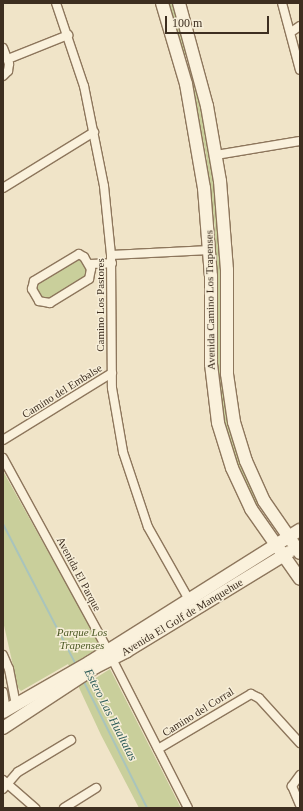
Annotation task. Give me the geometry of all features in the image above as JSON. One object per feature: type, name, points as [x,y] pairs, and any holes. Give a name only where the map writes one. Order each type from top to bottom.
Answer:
[{"type":"main road","name":"Avenida Camino Los Trapenses","points":[[162,3],[180,62],[199,152],[210,250],[211,364],[215,408],[226,453],[250,509],[274,545],[300,579]]},
{"type":"main road","name":"Avenida Camino Los Trapenses","points":[[179,3],[196,63],[216,155],[226,252],[228,393],[241,447],[264,502],[287,537],[299,548]]},
{"type":"main road","points":[[180,62],[187,58],[196,63]]},
{"type":"main road","points":[[250,509],[259,508],[264,502]]},
{"type":"main road","name":"Avenida El Golf de Manquehue","points":[[110,654],[188,598],[300,530]]},
{"type":"main road","name":"Avenida El Golf de Manquehue","points":[[4,711],[65,681],[282,556],[299,548]]},
{"type":"main road","name":"Avenida El Golf de Manquehue","points":[[3,728],[65,681]]},
{"type":"main road","points":[[3,728],[16,712],[16,704]]},
{"type":"street","name":"Camino Los Pastores","points":[[56,3],[68,36],[94,132],[112,259],[112,373],[119,435],[132,486],[153,538],[188,598]]},
{"type":"street","points":[[282,3],[300,70]]},
{"type":"street","points":[[291,32],[300,26]]},
{"type":"street","points":[[8,59],[68,36]]},
{"type":"street","points":[[3,48],[8,59],[9,69],[3,76]]},
{"type":"street","points":[[3,188],[94,132]]},
{"type":"street","points":[[216,155],[300,141]]},
{"type":"street","points":[[89,264],[112,259],[210,250]]},
{"type":"street","points":[[75,255],[83,256],[89,264],[92,273],[89,279],[50,303],[42,303],[32,291],[32,285],[35,280],[75,255]]},
{"type":"street","name":"Camino del Embalse","points":[[3,440],[112,373]]},
{"type":"street","name":"Avenida El Parque","points":[[3,458],[110,654],[188,808]]},
{"type":"street","points":[[3,655],[9,669],[16,704]]},
{"type":"street","points":[[3,692],[4,711]]},
{"type":"street","name":"Camino del Corral","points":[[158,749],[251,694],[258,696],[300,743]]},
{"type":"street","points":[[35,808],[5,784],[18,772],[71,740]]},
{"type":"street","points":[[300,776],[292,786],[300,805]]},
{"type":"street","points":[[64,808],[96,788]]},
{"type":"green space","points":[[168,3],[173,3],[187,55],[184,56]]},
{"type":"green space","points":[[187,61],[203,113],[216,198],[221,263],[222,370],[225,404],[239,457],[259,503],[256,506],[238,468],[222,412],[217,373],[215,228],[206,155]]},
{"type":"green space","points":[[78,258],[81,259],[89,272],[87,276],[47,300],[42,299],[35,289],[37,284]]},
{"type":"green space","name":"Parque Los Trapenses","points":[[3,471],[99,643],[97,649],[79,660],[91,681],[110,669],[181,808],[139,808],[101,735],[68,664],[21,691],[18,688],[3,621]]},
{"type":"waterway","name":"Estero Las Hualtatas","points":[[3,524],[76,665]]},
{"type":"waterway","name":"Estero Las Hualtatas","points":[[83,680],[147,808]]}]
